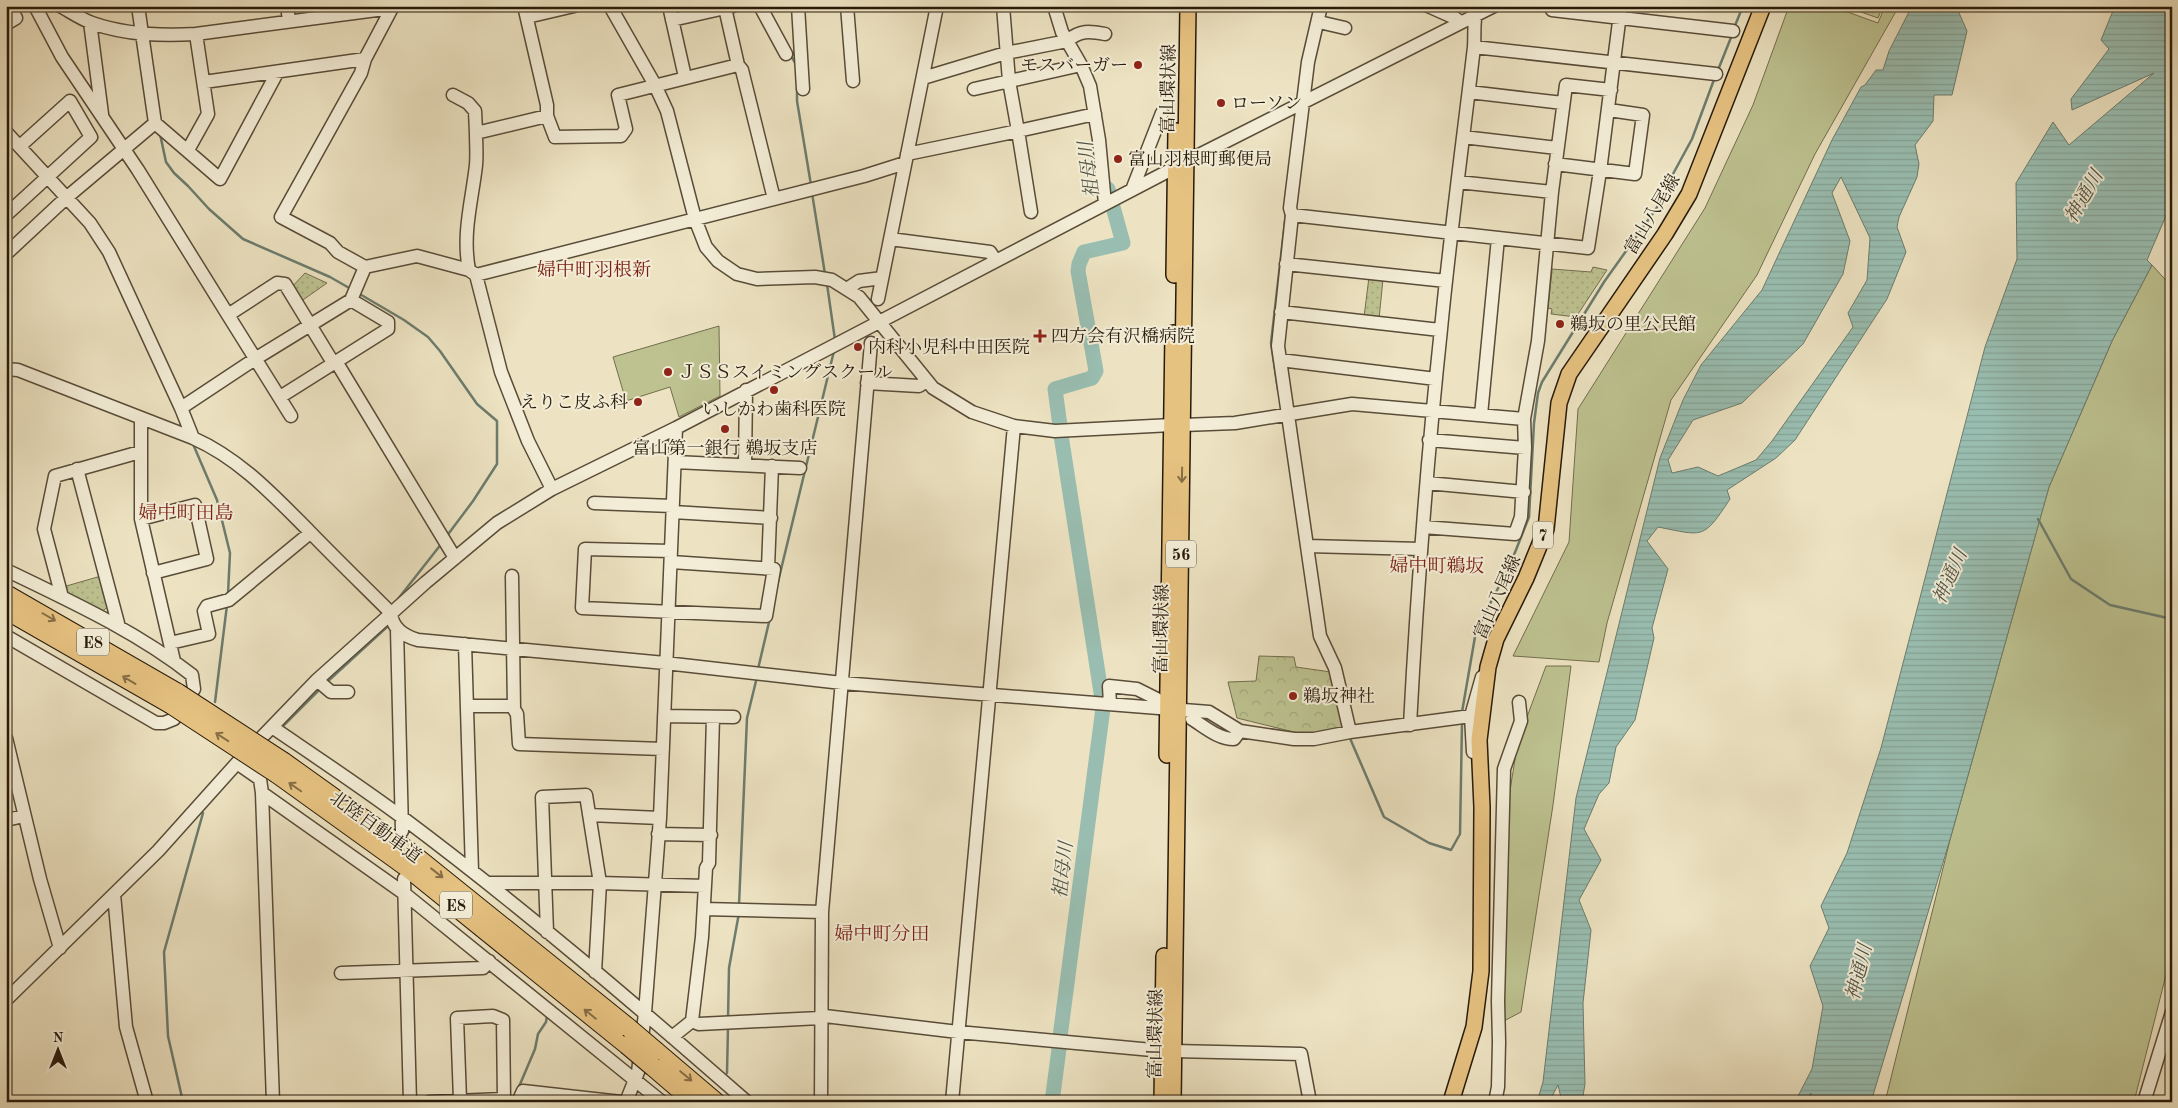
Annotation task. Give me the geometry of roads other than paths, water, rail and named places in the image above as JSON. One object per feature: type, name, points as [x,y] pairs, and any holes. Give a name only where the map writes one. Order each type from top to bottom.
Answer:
[{"type":"highway","name":"北陸自動車道","points":[[6,594],[174,699],[414,855],[628,1037],[655,1059],[716,1102]]},
{"type":"highway","name":"北陸自動車道","points":[[6,610],[174,699]]},
{"type":"highway","name":"北陸自動車道","points":[[655,1059],[694,1102]]},
{"type":"main road","name":"富山環状線","points":[[1173,1102],[1168,1051],[1168,706],[1177,425],[1180,165],[1178,6]]},
{"type":"main road","name":"富山環状線","points":[[1180,165],[1188,6]]},
{"type":"main road","name":"富山八尾線","points":[[1451,1102],[1474,1027],[1481,971],[1482,807],[1479,740],[1488,667],[1496,639],[1526,578],[1546,529],[1559,403],[1569,374],[1666,234],[1688,194],[1763,6]]},
{"type":"main road","name":"富山環状線","points":[[1162,1102],[1168,1051]]},
{"type":"street","points":[[6,24],[16,18],[9,6]]},
{"type":"street","points":[[35,6],[62,57],[138,170],[291,416]]},
{"type":"street","points":[[60,6],[90,22],[142,34],[196,34],[392,7]]},
{"type":"street","points":[[138,6],[155,122],[220,179],[277,73]]},
{"type":"street","points":[[287,6],[289,20]]},
{"type":"street","points":[[574,6],[526,12],[547,105],[547,116],[555,137],[621,136],[626,129],[618,95],[738,65]]},
{"type":"street","points":[[610,6],[655,85],[667,111],[696,219],[706,247],[718,261],[738,274],[757,279],[815,277],[832,280],[848,288],[859,297],[933,388],[972,412],[1014,426],[1055,431],[1235,423],[1352,404],[1524,419]]},
{"type":"street","points":[[669,6],[685,77]]},
{"type":"street","points":[[760,6],[786,54]]},
{"type":"street","points":[[798,6],[803,89]]},
{"type":"street","points":[[847,6],[853,81]]},
{"type":"street","points":[[878,300],[937,6]]},
{"type":"street","points":[[1003,6],[1009,81],[1031,212]]},
{"type":"street","points":[[1054,6],[1062,32],[1082,66],[1090,86],[1099,140],[1105,204]]},
{"type":"street","points":[[1321,6],[1319,22],[1308,62],[1302,103],[1290,208],[1292,215],[1278,331],[1280,360],[1320,636],[1335,668],[1348,732]]},
{"type":"street","points":[[1428,6],[1456,18],[1460,22]]},
{"type":"street","points":[[6,1000],[158,851],[237,763],[317,680],[391,613],[497,523],[552,489],[676,428],[877,321],[1460,22],[1476,11],[1494,6]]},
{"type":"street","points":[[1552,6],[1552,10],[1620,12],[1733,31]]},
{"type":"street","points":[[392,7],[365,59],[361,73],[281,217],[330,244],[338,252],[365,267],[417,256],[473,273],[864,176],[906,159],[1095,114]]},
{"type":"street","points":[[672,20],[727,7],[738,65],[742,70],[774,199]]},
{"type":"street","points":[[1410,725],[1420,549],[1429,440],[1440,330],[1474,47],[1476,11]]},
{"type":"street","points":[[1292,215],[1588,248],[1615,62],[1620,12]]},
{"type":"street","points":[[90,22],[103,117]]},
{"type":"street","points":[[1319,22],[1345,28]]},
{"type":"street","points":[[923,78],[1006,53],[1067,40],[1075,34],[1088,30],[1105,34]]},
{"type":"street","points":[[188,150],[208,114],[196,34]]},
{"type":"street","points":[[1474,47],[1716,74]]},
{"type":"street","points":[[204,82],[365,59]]},
{"type":"street","points":[[974,89],[1082,66]]},
{"type":"street","points":[[1423,527],[1515,534],[1521,517],[1524,492],[1524,419],[1538,341],[1555,164],[1566,85],[1611,90]]},
{"type":"street","points":[[1469,92],[1563,103]]},
{"type":"street","points":[[453,95],[468,102],[476,111],[476,163],[466,228],[466,252],[501,372],[528,441],[552,489]]},
{"type":"street","points":[[9,208],[91,137],[70,102],[20,146]]},
{"type":"street","points":[[1555,164],[1635,174],[1643,114],[1608,110]]},
{"type":"street","points":[[1132,190],[1162,113]]},
{"type":"street","points":[[476,133],[547,116]]},
{"type":"street","points":[[6,254],[66,198],[123,148],[132,144],[155,122]]},
{"type":"street","points":[[6,132],[90,223],[109,252],[193,438]]},
{"type":"street","points":[[1464,137],[1557,148]]},
{"type":"street","points":[[1458,182],[1552,192]]},
{"type":"street","points":[[890,238],[990,252],[996,261]]},
{"type":"street","points":[[1481,414],[1498,238]]},
{"type":"street","points":[[1286,264],[1446,281]]},
{"type":"street","points":[[181,408],[350,300],[365,267]]},
{"type":"street","points":[[848,288],[858,281],[882,278]]},
{"type":"street","points":[[228,314],[277,283],[285,284],[332,361],[337,362],[455,558]]},
{"type":"street","points":[[280,397],[388,329],[388,322],[350,300]]},
{"type":"street","points":[[1281,312],[1440,330]]},
{"type":"street","points":[[821,1102],[822,912],[871,343]]},
{"type":"street","points":[[1280,360],[1436,379]]},
{"type":"street","points":[[6,368],[27,373],[193,438],[213,447],[234,460],[259,481],[391,613],[391,622],[397,630],[418,640],[665,663],[842,683],[1110,704],[1168,706],[1209,712],[1240,731],[1294,739],[1314,740],[1348,732],[1471,716]]},
{"type":"street","points":[[867,383],[919,386],[927,381]]},
{"type":"street","points":[[745,464],[748,396],[746,390]]},
{"type":"street","points":[[141,419],[141,519],[174,661]]},
{"type":"street","points":[[952,1102],[1014,426]]},
{"type":"street","points":[[626,1102],[638,1072],[645,1013],[660,818],[676,428]]},
{"type":"street","points":[[1429,440],[1525,448]]},
{"type":"street","points":[[62,597],[44,529],[55,476],[140,452]]},
{"type":"street","points":[[675,462],[800,468]]},
{"type":"street","points":[[768,568],[772,466]]},
{"type":"street","points":[[77,469],[119,627]]},
{"type":"street","points":[[1426,483],[1524,492]]},
{"type":"street","points":[[594,503],[771,518]]},
{"type":"street","points":[[141,519],[195,506],[207,559],[153,573]]},
{"type":"street","points":[[170,643],[209,634],[204,611],[207,606],[229,600],[310,533]]},
{"type":"street","points":[[1308,546],[1420,549]]},
{"type":"street","points":[[585,549],[768,568],[774,569],[766,616],[669,610],[582,608],[585,549]]},
{"type":"street","points":[[6,570],[119,627],[174,661],[192,675],[194,689],[174,719],[164,723],[156,723],[6,636]]},
{"type":"street","points":[[512,576],[514,709]]},
{"type":"street","points":[[397,630],[402,831]]},
{"type":"street","points":[[1482,807],[1476,785],[1471,716],[1496,639]]},
{"type":"street","points":[[465,644],[472,871]]},
{"type":"street","points":[[317,680],[331,692],[348,692]]},
{"type":"street","points":[[1110,704],[1109,686],[1137,689],[1168,706]]},
{"type":"street","points":[[1495,1102],[1498,1087],[1498,1001],[1504,769],[1521,721],[1519,702]]},
{"type":"street","points":[[468,706],[512,706],[517,714],[519,744],[663,749]]},
{"type":"street","points":[[664,716],[734,717]]},
{"type":"street","points":[[672,1037],[692,1021],[711,835],[714,717]]},
{"type":"street","points":[[1192,719],[1219,736],[1228,739],[1234,739],[1240,731]]},
{"type":"street","points":[[272,727],[401,816],[488,883],[645,1013],[747,1102]]},
{"type":"street","points":[[6,738],[24,816],[60,948]]},
{"type":"street","points":[[237,763],[260,779],[262,793],[273,1102]]},
{"type":"street","points":[[262,793],[405,894],[635,1078],[662,1102]]},
{"type":"street","points":[[547,932],[542,796],[586,795],[600,883],[595,972]]},
{"type":"street","points":[[590,815],[660,818]]},
{"type":"street","points":[[6,820],[24,816]]},
{"type":"street","points":[[658,834],[711,835]]},
{"type":"street","points":[[404,879],[410,1102]]},
{"type":"street","points":[[488,883],[544,882],[705,886]]},
{"type":"street","points":[[114,894],[126,1027],[147,1102]]},
{"type":"street","points":[[704,909],[822,912]]},
{"type":"street","points":[[341,973],[483,968],[489,961]]},
{"type":"street","points":[[2144,1102],[2172,1012]]},
{"type":"street","points":[[429,1102],[504,1099],[503,1020],[493,1016],[458,1018],[460,1100]]},
{"type":"street","points":[[692,1021],[699,1024],[820,1018],[825,1016],[958,1032],[1168,1051],[1301,1054],[1310,1102]]},
{"type":"street","points":[[518,1102],[523,1091],[621,1102]]},
{"type":"water","points":[[1912,6],[1956,6],[1967,31],[1952,95],[1934,95],[1933,121],[1915,145],[1919,164],[1917,177],[1899,217],[1897,227],[1906,252],[1887,299],[1795,440],[1776,458],[1727,490],[1730,499],[1714,522],[1701,532],[1694,533],[1658,527],[1647,541],[1668,569],[1652,628],[1654,638],[1635,720],[1616,747],[1609,783],[1599,794],[1584,829],[1601,860],[1579,900],[1591,930],[1583,1003],[1585,1084],[1582,1102],[1562,1102],[1558,1085],[1549,1102],[1537,1102],[1543,1082],[1576,798],[1660,458],[1683,400],[1701,365],[1762,290],[1832,140],[1861,87],[1865,85],[1876,70],[1883,70],[1889,51]],"holes":[[[1841,177],[1870,238],[1867,280],[1848,313],[1853,327],[1772,441],[1756,460],[1718,476],[1698,467],[1672,473],[1668,460],[1693,420],[1742,403],[1803,344],[1843,274],[1850,241],[1832,193]]]},
{"type":"water","name":"神通川","points":[[2115,6],[2172,6],[2172,194],[2168,211],[2147,260],[2152,265],[2112,341],[2049,487],[1951,836],[1871,1102],[1810,1102],[1811,1093],[1807,1102],[1795,1102],[1812,1069],[1823,1006],[1810,966],[1829,928],[1821,906],[1847,853],[1881,748],[1985,347],[2017,259],[2016,183],[2053,122],[2069,145],[2154,73],[2072,110],[2071,99],[2109,49],[2101,40]]},
{"type":"waterway","points":[[1734,28],[1743,6]]},
{"type":"waterway","points":[[1718,70],[1732,35]]},
{"type":"waterway","points":[[790,54],[797,66]]},
{"type":"waterway","points":[[1667,185],[1692,139],[1715,77]]},
{"type":"waterway","points":[[797,89],[797,101],[811,185]]},
{"type":"waterway","points":[[160,134],[166,162],[174,173],[209,209],[243,239],[330,277],[351,289]]},
{"type":"waterway","name":"祖母川","points":[[1060,426],[1055,389],[1092,378],[1096,371],[1078,271],[1079,264],[1084,252],[1123,243],[1108,189]]},
{"type":"waterway","points":[[812,193],[825,274]]},
{"type":"waterway","points":[[1462,712],[1476,631],[1510,565],[1529,517],[1534,423],[1538,393],[1542,382],[1604,282],[1656,209],[1664,194]]},
{"type":"waterway","points":[[1278,390],[1271,343],[1286,212]]},
{"type":"waterway","points":[[827,284],[835,340]]},
{"type":"waterway","points":[[358,293],[404,320],[428,337],[477,404],[497,421],[497,464],[473,501],[446,537]]},
{"type":"waterway","points":[[777,586],[834,351]]},
{"type":"waterway","name":"祖母川","points":[[1061,435],[1102,699]]},
{"type":"waterway","points":[[193,444],[217,500],[230,553],[228,594]]},
{"type":"waterway","points":[[2038,519],[2071,579],[2110,605],[2172,619]]},
{"type":"waterway","points":[[398,599],[442,543]]},
{"type":"waterway","points":[[215,702],[227,605]]},
{"type":"waterway","points":[[758,669],[770,618]]},
{"type":"waterway","points":[[327,682],[388,626]]},
{"type":"waterway","points":[[739,905],[747,718],[757,677]]},
{"type":"waterway","points":[[282,727],[320,689]]},
{"type":"waterway","name":"祖母川","points":[[1060,1037],[1103,708]]},
{"type":"waterway","points":[[1349,736],[1384,817],[1429,843],[1451,850],[1460,834],[1462,723]]},
{"type":"waterway","points":[[183,1102],[168,1036],[164,952],[203,813]]},
{"type":"waterway","points":[[728,1019],[729,968],[739,913]]},
{"type":"waterway","points":[[518,1089],[535,1049],[538,1034],[546,1022],[547,1016]]},
{"type":"waterway","points":[[727,1073],[728,1027]]},
{"type":"waterway","name":"祖母川","points":[[1052,1102],[1059,1049]]},
{"type":"place","name":"モスバーガー","points":[[1138,65]]},
{"type":"place","name":"ローソン","points":[[1221,103]]},
{"type":"place","name":"富山羽根町郵便局","points":[[1118,159]]},
{"type":"place","name":"鵜坂の里公民館","points":[[1560,324]]},
{"type":"place","name":"四方会有沢橋病院","points":[[1040,336]]},
{"type":"place","name":"内科小児科中田医院","points":[[858,347]]},
{"type":"place","name":"ＪＳＳスイミングスクール","points":[[668,372]]},
{"type":"place","name":"いしかわ歯科医院","points":[[774,390]]},
{"type":"place","name":"えりこ皮ふ科","points":[[638,402]]},
{"type":"place","name":"富山第一銀行 鵜坂支店","points":[[725,429]]},
{"type":"place","name":"鵜坂神社","points":[[1293,696]]},
{"type":"district","name":"婦中町羽根新","points":[[594,269]]},
{"type":"district","name":"婦中町田島","points":[[186,512]]},
{"type":"district","name":"婦中町鵜坂","points":[[1437,565]]},
{"type":"district","name":"婦中町分田","points":[[882,933]]}]
